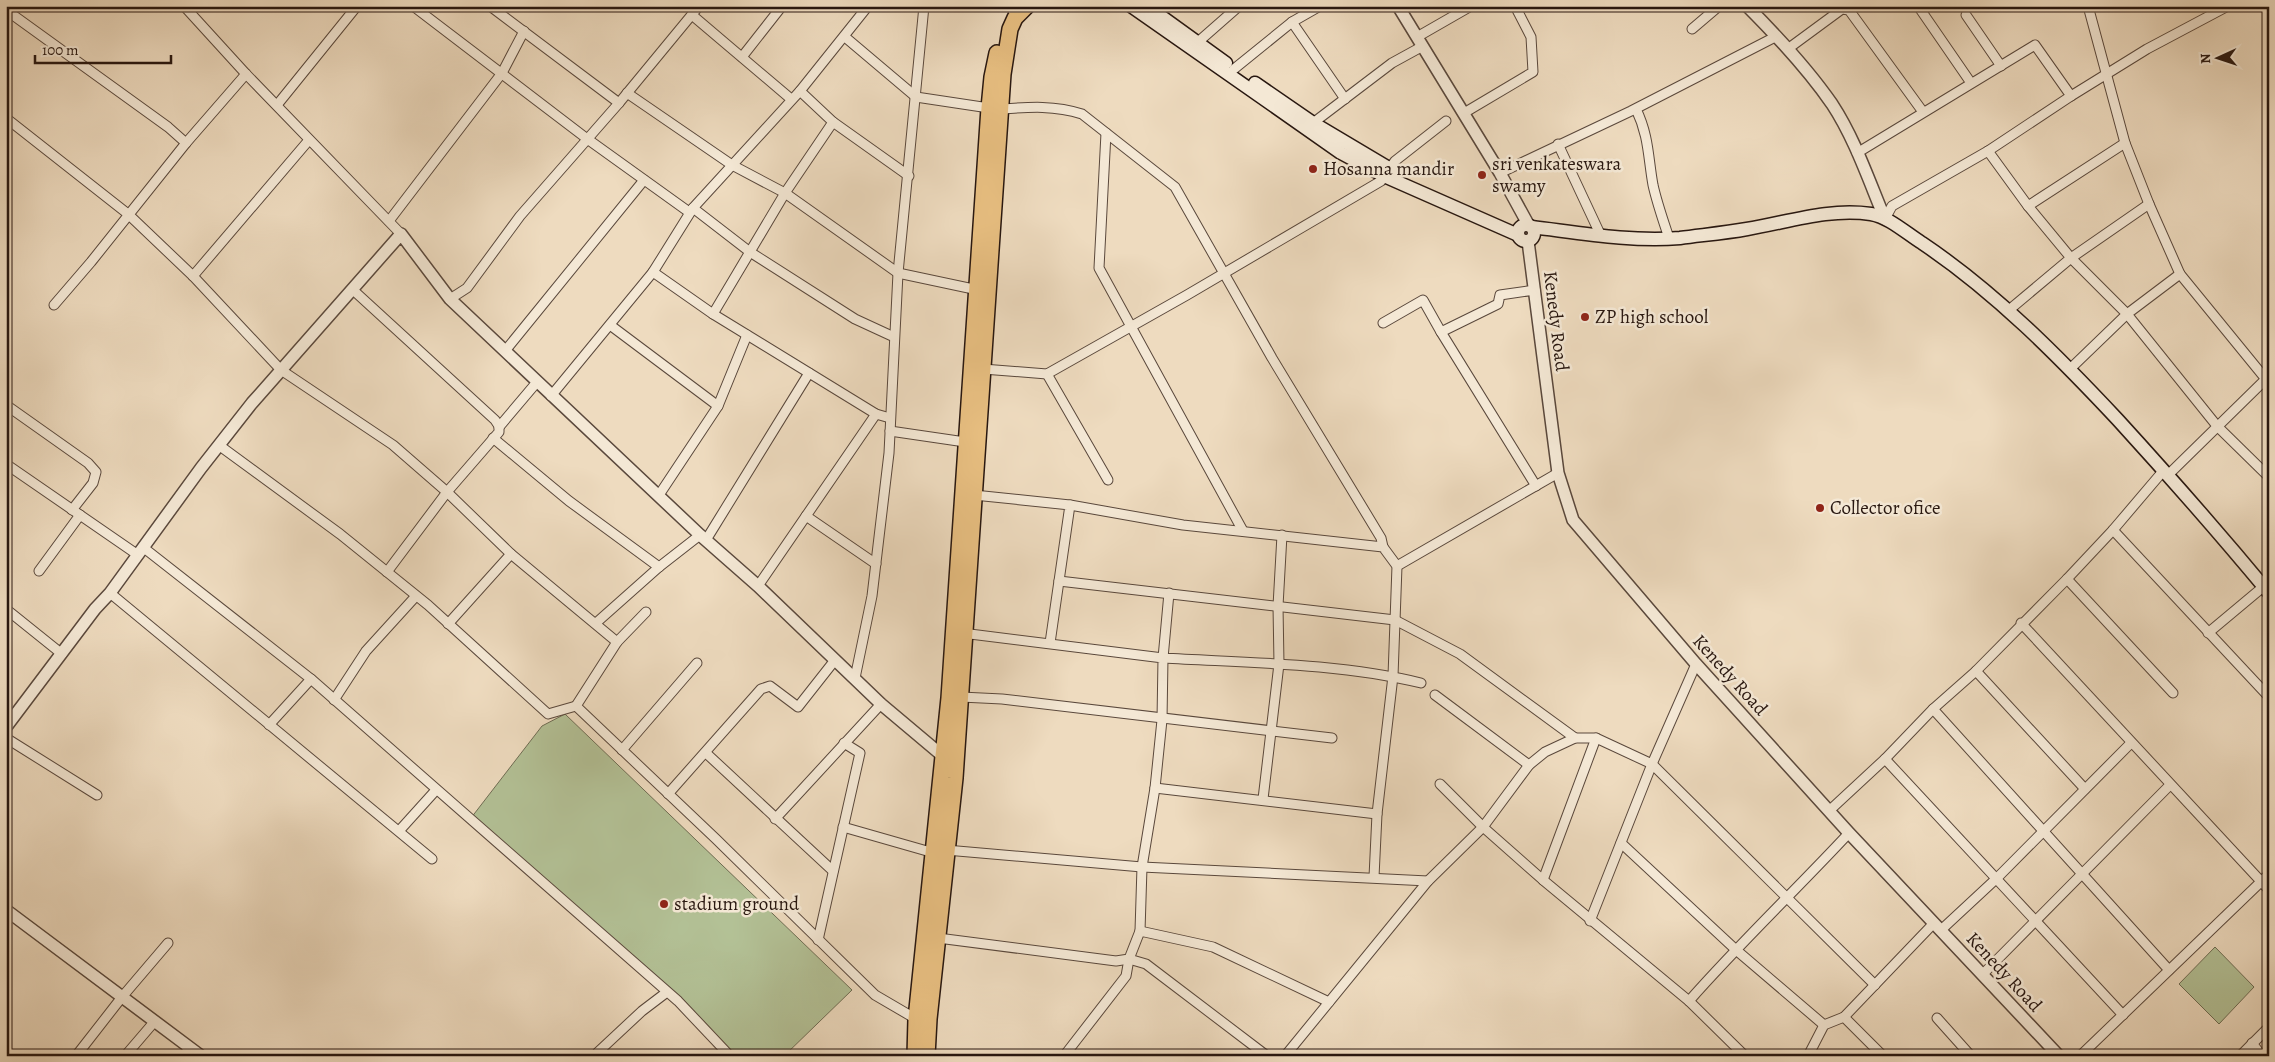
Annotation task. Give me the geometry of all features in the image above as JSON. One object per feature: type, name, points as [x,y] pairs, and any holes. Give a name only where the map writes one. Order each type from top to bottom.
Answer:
[{"type":"main road","points":[[1131,6],[1342,153],[1525,231],[1637,239],[1669,238],[1747,230],[1812,215],[1845,212],[1870,214],[1885,219],[1932,250],[2009,310],[2070,369],[2166,472],[2267,587]]},
{"type":"main road","points":[[1147,6],[1234,69],[1386,172]]},
{"type":"main road","points":[[915,1056],[916,1018],[940,851],[950,759],[960,632],[974,495],[983,369],[995,108],[992,77],[1003,22],[1017,7]]},
{"type":"main road","points":[[950,759],[961,697],[960,632],[965,442],[995,108]]},
{"type":"main road","points":[[927,1056],[938,938],[940,851]]},
{"type":"street","points":[[184,6],[246,74],[401,234],[450,299],[703,538],[758,586],[881,704],[950,759]]},
{"type":"street","points":[[277,105],[357,6]]},
{"type":"street","points":[[413,6],[644,180],[691,210],[750,252],[855,319],[894,337]]},
{"type":"street","points":[[490,6],[619,103]]},
{"type":"street","points":[[450,299],[467,288],[520,216],[586,138],[619,103],[699,6]]},
{"type":"street","points":[[742,57],[782,6]]},
{"type":"street","points":[[551,396],[653,272],[691,210],[800,91],[846,37],[868,6]]},
{"type":"street","points":[[855,678],[872,596],[890,431],[898,273],[909,176],[924,6]]},
{"type":"street","points":[[1234,69],[1292,22],[1320,6]]},
{"type":"street","points":[[1398,6],[1500,173],[1525,231]]},
{"type":"street","points":[[1313,123],[1471,6]]},
{"type":"street","points":[[1464,113],[1532,72],[1532,37],[1515,6]]},
{"type":"street","points":[[1692,29],[1719,6]]},
{"type":"street","points":[[1747,6],[1789,48],[1833,105],[1857,153],[1885,219]]},
{"type":"street","points":[[1918,6],[1971,83]]},
{"type":"street","points":[[1830,810],[1885,759],[1933,709],[1976,671],[2113,530],[2166,472],[2268,380],[2180,274],[2148,204],[2125,144],[2088,6]]},
{"type":"street","points":[[1885,219],[1892,206],[1988,152],[2106,73],[2228,6]]},
{"type":"street","points":[[1198,42],[1236,7]]},
{"type":"street","points":[[1789,48],[1842,9],[1848,10],[1923,112]]},
{"type":"street","points":[[6,10],[168,127],[186,143]]},
{"type":"street","points":[[692,15],[792,99]]},
{"type":"street","points":[[1966,15],[2001,66]]},
{"type":"street","points":[[1292,22],[1345,99]]},
{"type":"street","points":[[389,221],[502,73],[524,31]]},
{"type":"street","points":[[1500,173],[1558,144],[1636,109],[1777,36]]},
{"type":"street","points":[[846,37],[916,97],[995,108],[1063,108],[1082,114],[1175,187],[1272,358],[1381,538],[1383,547],[1398,566],[1392,676],[1376,814],[1374,877]]},
{"type":"street","points":[[1857,153],[2035,45],[2071,96]]},
{"type":"street","points":[[54,305],[186,143],[246,74]]},
{"type":"street","points":[[800,91],[833,122],[909,176]]},
{"type":"street","points":[[627,93],[732,165],[785,193],[898,273],[978,290]]},
{"type":"street","points":[[1636,109],[1648,140],[1656,199],[1669,238]]},
{"type":"street","points":[[6,118],[128,214],[193,276],[281,370],[393,446],[447,492],[511,554],[618,642]]},
{"type":"street","points":[[983,369],[1046,374],[1381,181],[1395,161],[1446,121]]},
{"type":"street","points":[[713,314],[785,193],[833,122]]},
{"type":"street","points":[[1106,133],[1099,268],[1243,530]]},
{"type":"street","points":[[193,276],[309,140]]},
{"type":"street","points":[[1558,144],[1602,236]]},
{"type":"street","points":[[2028,206],[2125,144]]},
{"type":"street","points":[[1988,152],[2028,206],[2071,258],[2127,314],[2217,426],[2269,477]]},
{"type":"street","points":[[505,351],[644,180]]},
{"type":"street","points":[[2009,310],[2071,258],[2148,204]]},
{"type":"street","name":"Kenedy Road","points":[[1525,231],[1535,290],[1558,474],[1573,520],[1696,664],[1849,833],[2059,1056]]},
{"type":"street","points":[[6,727],[94,610],[110,593],[201,468],[252,403],[401,234]]},
{"type":"street","points":[[653,272],[747,335],[876,414],[890,418]]},
{"type":"street","points":[[2070,369],[2127,314],[2180,274]]},
{"type":"street","points":[[352,288],[495,420],[499,427]]},
{"type":"street","points":[[1441,332],[1498,304],[1500,295],[1535,290]]},
{"type":"street","points":[[1382,324],[1423,300],[1536,486]]},
{"type":"street","points":[[610,325],[718,406]]},
{"type":"street","points":[[659,495],[718,406],[747,335]]},
{"type":"street","points":[[596,623],[660,567],[703,538],[809,373]]},
{"type":"street","points":[[1046,374],[1108,480]]},
{"type":"street","points":[[387,572],[447,492],[499,432],[499,427],[537,382]]},
{"type":"street","points":[[6,405],[88,464],[96,472],[93,483],[39,570]]},
{"type":"street","points":[[758,586],[876,414]]},
{"type":"street","points":[[890,431],[965,442]]},
{"type":"street","points":[[493,438],[569,501],[660,567]]},
{"type":"street","points":[[220,446],[340,534],[387,572],[548,714],[576,706],[618,642],[646,612]]},
{"type":"street","points":[[6,464],[76,512],[141,551],[311,679],[667,992],[730,1056]]},
{"type":"street","points":[[1398,566],[1558,474]]},
{"type":"street","points":[[974,495],[1070,505],[1183,525],[1243,530],[1383,547]]},
{"type":"street","points":[[1050,643],[1070,505]]},
{"type":"street","points":[[806,516],[876,564]]},
{"type":"street","points":[[2113,530],[2269,697]]},
{"type":"street","points":[[1263,799],[1279,664],[1278,606],[1282,535]]},
{"type":"street","points":[[448,624],[511,554]]},
{"type":"street","points":[[2067,578],[2173,693]]},
{"type":"street","points":[[1059,581],[1395,620],[1460,654],[1575,738]]},
{"type":"street","points":[[2208,633],[2267,587]]},
{"type":"street","points":[[110,593],[432,859]]},
{"type":"street","points":[[1064,1056],[1126,976],[1128,959],[1140,931],[1142,867],[1155,788],[1162,720],[1163,658],[1169,593]]},
{"type":"street","points":[[334,700],[366,651],[416,596]]},
{"type":"street","points":[[6,609],[62,654]]},
{"type":"street","points":[[2021,623],[2269,890]]},
{"type":"street","points":[[960,632],[1163,658],[1279,664],[1392,676],[1421,683]]},
{"type":"street","points":[[668,794],[761,689],[770,686],[798,707],[835,660]]},
{"type":"street","points":[[622,750],[697,663]]},
{"type":"street","points":[[1590,921],[1652,764],[1696,664]]},
{"type":"street","points":[[1976,671],[2086,789]]},
{"type":"street","points":[[269,724],[311,679]]},
{"type":"street","points":[[1434,695],[1529,765]]},
{"type":"street","points":[[961,697],[1002,699],[1162,720],[1332,738]]},
{"type":"street","points":[[775,819],[881,704]]},
{"type":"street","points":[[576,706],[875,995],[916,1018]]},
{"type":"street","points":[[1933,709],[2169,970]]},
{"type":"street","points":[[6,738],[97,795]]},
{"type":"street","points":[[1285,1056],[1428,880],[1483,827],[1529,765],[1545,752],[1575,738],[1596,738],[1652,764],[1875,985]]},
{"type":"street","points":[[1542,880],[1596,738]]},
{"type":"street","points":[[818,940],[860,753],[844,743]]},
{"type":"street","points":[[1808,1056],[1824,1025],[1844,1017],[1937,926],[1997,878],[2131,743]]},
{"type":"street","points":[[706,753],[833,871]]},
{"type":"street","points":[[1885,759],[2123,1015]]},
{"type":"street","points":[[1440,784],[1483,827],[1542,880],[1689,1001],[1745,1056]]},
{"type":"street","points":[[1983,974],[2170,785]]},
{"type":"street","points":[[1155,788],[1263,799],[1376,814]]},
{"type":"street","points":[[399,831],[436,790]]},
{"type":"street","points":[[843,827],[940,851],[1142,867],[1428,880]]},
{"type":"street","points":[[1689,1001],[1735,948],[1789,898],[1849,833]]},
{"type":"street","points":[[1621,843],[1735,948],[1824,1025]]},
{"type":"street","points":[[2080,1056],[2269,874]]},
{"type":"street","points":[[6,910],[154,1021],[187,1052],[201,1056]]},
{"type":"street","points":[[1140,931],[1213,946],[1329,1002]]},
{"type":"street","points":[[938,938],[1116,961],[1128,959],[1146,964],[1267,1056]]},
{"type":"street","points":[[76,1056],[122,996],[168,943]]},
{"type":"street","points":[[597,1053],[642,1011],[667,992]]},
{"type":"street","points":[[1844,1017],[1883,1056]]},
{"type":"street","points":[[1937,1018],[1971,1056]]},
{"type":"street","points":[[125,1056],[154,1021]]},
{"type":"street","points":[[2240,1056],[2269,1027]]},
{"type":"street","points":[[2252,1043],[2262,1056]]},
{"type":"green space","name":"stadium ground","points":[[565,714],[852,990],[784,1056],[732,1056],[471,818],[542,726]]},
{"type":"green space","points":[[2215,947],[2254,987],[2219,1024],[2179,984]]},
{"type":"place","name":"Hosanna mandir","points":[[1313,169]]},
{"type":"place","name":"sri venkateswara swamy","points":[[1482,175]]},
{"type":"place","name":"ZP high school","points":[[1585,317]]},
{"type":"place","name":"Collector ofice","points":[[1820,508]]},
{"type":"place","name":"stadium ground","points":[[664,904]]}]
